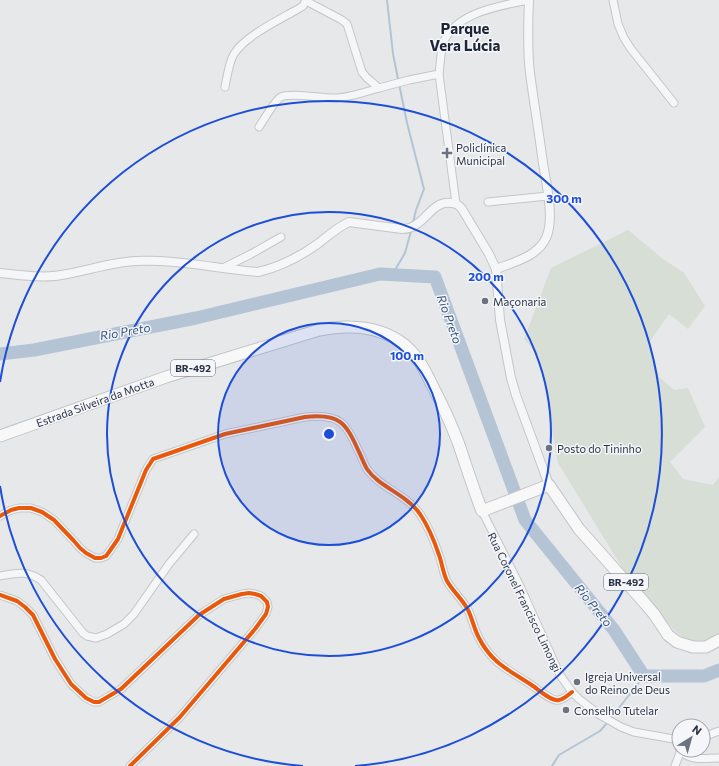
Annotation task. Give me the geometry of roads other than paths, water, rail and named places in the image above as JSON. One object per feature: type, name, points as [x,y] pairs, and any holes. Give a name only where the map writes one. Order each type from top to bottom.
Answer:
[{"type":"main road","name":"Estrada Silveira da Motta","points":[[0,436],[166,377],[319,330],[345,326],[369,329],[390,336],[401,343],[413,353],[421,364],[457,441],[466,467],[485,510]]},
{"type":"main road","points":[[485,510],[549,485]]},
{"type":"main road","name":"BR-492","points":[[549,485],[579,530],[649,608],[668,635],[677,642],[693,647],[706,647],[719,640]]},
{"type":"street","points":[[224,87],[234,55],[242,44],[251,36],[303,6],[306,0],[342,20],[346,24],[362,72],[379,88]]},
{"type":"street","points":[[456,204],[439,74],[443,44],[450,32],[462,20],[487,9],[529,0],[528,32],[530,72],[548,196],[550,221],[546,238],[536,251],[528,257],[496,269]]},
{"type":"street","points":[[613,0],[618,24],[624,38],[674,103]]},
{"type":"street","points":[[259,127],[276,102],[282,97],[337,98],[351,96],[409,80],[439,74]]},
{"type":"street","points":[[488,202],[548,196]]},
{"type":"street","points":[[0,273],[54,276],[119,262],[154,260],[258,272],[283,264],[306,251],[343,225],[350,222],[407,229],[418,224],[440,204],[447,202],[456,204],[462,209],[489,254],[496,269],[500,320],[511,378],[549,485]]},
{"type":"street","points":[[223,268],[281,238]]},
{"type":"street","points":[[0,516],[11,510],[19,508],[30,508],[42,512],[54,520],[86,553],[95,558],[102,558],[106,556],[118,539],[146,470],[153,459],[225,434],[305,416],[327,416],[346,426],[367,469],[376,478],[409,501],[420,514],[433,537],[448,581],[464,603],[480,639],[493,658],[508,671],[534,686],[552,699],[560,700],[572,692]]},
{"type":"street","name":"Rua Coronel Francisco Limongi","points":[[485,510],[560,675],[572,692],[600,715],[621,728],[671,741]]},
{"type":"street","points":[[0,576],[23,573],[29,574],[41,580],[83,632],[88,636],[96,638],[115,630],[124,624],[134,614],[169,564],[194,534]]},
{"type":"street","points":[[0,595],[17,601],[33,615],[55,659],[71,684],[86,698],[94,702],[99,702],[121,689],[199,615],[224,599],[242,594],[256,594],[261,596],[267,602],[268,607],[266,614],[258,626],[180,717],[130,766]]},
{"type":"waterway","points":[[387,0],[393,54],[407,123],[424,189],[413,223]]},
{"type":"waterway","points":[[392,275],[405,253],[411,231]]},
{"type":"waterway","name":"Rio Preto","points":[[0,354],[34,350],[196,318],[380,274],[435,277],[525,520],[614,630],[644,676],[704,676],[719,670]]},
{"type":"waterway","points":[[611,718],[644,676]]},
{"type":"waterway","points":[[552,766],[559,755],[600,731],[608,722]]},
{"type":"place","name":"Policlínica Municipal","points":[[447,153]]},
{"type":"place","name":"Maçonaria","points":[[485,301]]},
{"type":"place","name":"Posto do Tininho","points":[[549,448]]},
{"type":"place","name":"Igreja Universal do Reino de Deus","points":[[577,682]]},
{"type":"place","name":"Conselho Tutelar","points":[[566,710]]},
{"type":"district","name":"Parque Vera Lúcia","points":[[465,36]]}]
